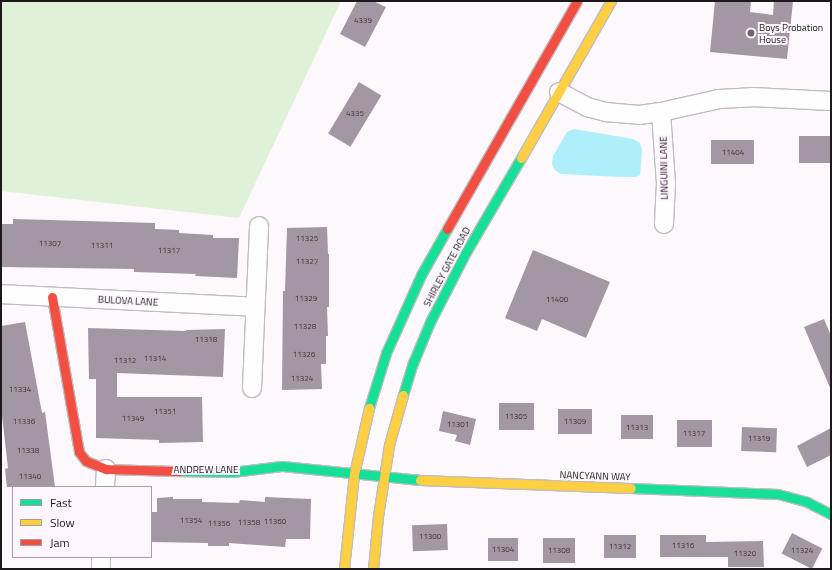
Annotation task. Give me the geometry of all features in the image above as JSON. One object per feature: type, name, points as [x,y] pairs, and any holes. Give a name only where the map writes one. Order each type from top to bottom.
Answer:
[{"type":"main road","name":"SHIRLEY GATE ROAD","points":[[344,569],[354,474],[372,396],[386,353],[411,296],[441,238],[577,1]]},
{"type":"main road","name":"SHIRLEY GATE ROAD","points":[[373,569],[383,477],[400,404],[413,363],[430,322],[466,252],[610,1]]},
{"type":"main road","name":"ANDREW LANE","points":[[52,297],[79,452],[86,461],[106,469],[232,472],[282,466],[354,474]]},
{"type":"main road","name":"NANCYANN WAY","points":[[354,474],[383,477],[778,494],[807,502],[831,514]]},
{"type":"street","points":[[559,92],[587,107],[606,112],[640,115],[661,112],[719,99],[752,97],[831,101]]},
{"type":"street","name":"LINGUINI LANE","points":[[661,112],[666,183],[664,224]]},
{"type":"street","points":[[252,388],[259,226]]},
{"type":"street","name":"BULOVA LANE","points":[[1,294],[255,307]]},
{"type":"street","points":[[105,486],[106,469]]},
{"type":"street","points":[[101,558],[101,569]]},
{"type":"green space","points":[[1,1],[341,1],[239,218],[1,191]]},
{"type":"water","points":[[574,129],[633,139],[640,143],[642,150],[640,175],[636,177],[620,177],[561,174],[555,170],[552,164],[553,156],[567,132]]},
{"type":"building","points":[[357,1],[373,1],[386,7],[365,47],[340,34]]},
{"type":"building","name":"Boys Probation House","points":[[715,1],[751,1],[750,12],[773,15],[774,1],[793,1],[787,59],[710,52]]},
{"type":"building","points":[[359,82],[381,95],[350,147],[328,133]]},
{"type":"building","points":[[799,136],[831,136],[831,163],[799,163]]},
{"type":"building","points":[[711,140],[754,140],[754,164],[711,164]]},
{"type":"building","points":[[13,219],[155,223],[155,229],[179,230],[179,233],[213,235],[213,238],[239,238],[237,278],[195,276],[196,274],[134,272],[134,269],[1,267],[1,224],[13,224]]},
{"type":"building","points":[[327,227],[329,254],[329,307],[327,307],[328,336],[326,336],[326,364],[321,364],[322,389],[282,390],[283,291],[285,291],[287,228]]},
{"type":"building","points":[[533,250],[610,282],[586,338],[542,319],[537,331],[505,318]]},
{"type":"building","points":[[824,319],[831,336],[831,390],[804,327]]},
{"type":"building","points":[[25,322],[42,413],[45,412],[55,486],[7,487],[5,469],[8,468],[1,407],[1,326]]},
{"type":"building","points":[[88,328],[186,331],[225,329],[223,377],[117,373],[117,397],[202,397],[203,442],[159,443],[159,440],[96,438],[96,379],[89,379]]},
{"type":"building","points":[[499,403],[534,403],[534,430],[499,430]]},
{"type":"building","points":[[558,409],[592,409],[592,434],[558,434]]},
{"type":"building","points":[[443,411],[476,419],[470,445],[455,441],[457,435],[439,431]]},
{"type":"building","points":[[621,415],[653,415],[653,439],[621,439]]},
{"type":"building","points":[[677,420],[712,420],[712,447],[677,447]]},
{"type":"building","points":[[742,427],[777,428],[776,452],[741,451]]},
{"type":"building","points":[[831,428],[831,455],[807,467],[797,446]]},
{"type":"building","points":[[173,497],[173,499],[202,499],[202,502],[239,503],[240,500],[265,502],[265,497],[311,499],[310,539],[286,539],[285,547],[229,543],[229,546],[208,546],[208,543],[152,542],[152,512],[157,512],[157,498]]},
{"type":"building","points":[[447,524],[448,550],[413,551],[412,525]]},
{"type":"building","points":[[792,533],[822,548],[812,569],[782,553]]},
{"type":"building","points":[[604,535],[636,535],[636,558],[604,558]]},
{"type":"building","points":[[660,535],[706,535],[706,542],[763,541],[764,567],[728,567],[728,557],[660,557]]},
{"type":"building","points":[[488,538],[518,538],[518,561],[488,561]]},
{"type":"building","points":[[543,538],[575,538],[575,563],[543,563]]},
{"type":"traffic: fast","points":[[403,395],[413,363],[430,322],[466,252],[521,158]]},
{"type":"traffic: fast","points":[[369,408],[386,353],[421,275],[447,229]]},
{"type":"traffic: fast","points":[[179,471],[232,472],[282,466],[420,480]]},
{"type":"traffic: fast","points":[[631,488],[778,494],[807,502],[831,514]]},
{"type":"traffic: slow","points":[[521,158],[611,1]]},
{"type":"traffic: slow","points":[[373,569],[378,516],[389,445],[403,395]]},
{"type":"traffic: slow","points":[[344,569],[354,474],[369,408]]},
{"type":"traffic: slow","points":[[420,480],[631,488]]},
{"type":"traffic: jam","points":[[447,229],[577,1]]},
{"type":"traffic: jam","points":[[52,297],[79,452],[86,461],[106,469],[179,471]]},
{"type":"place","name":"Boys Probation House","points":[[751,33]]}]
